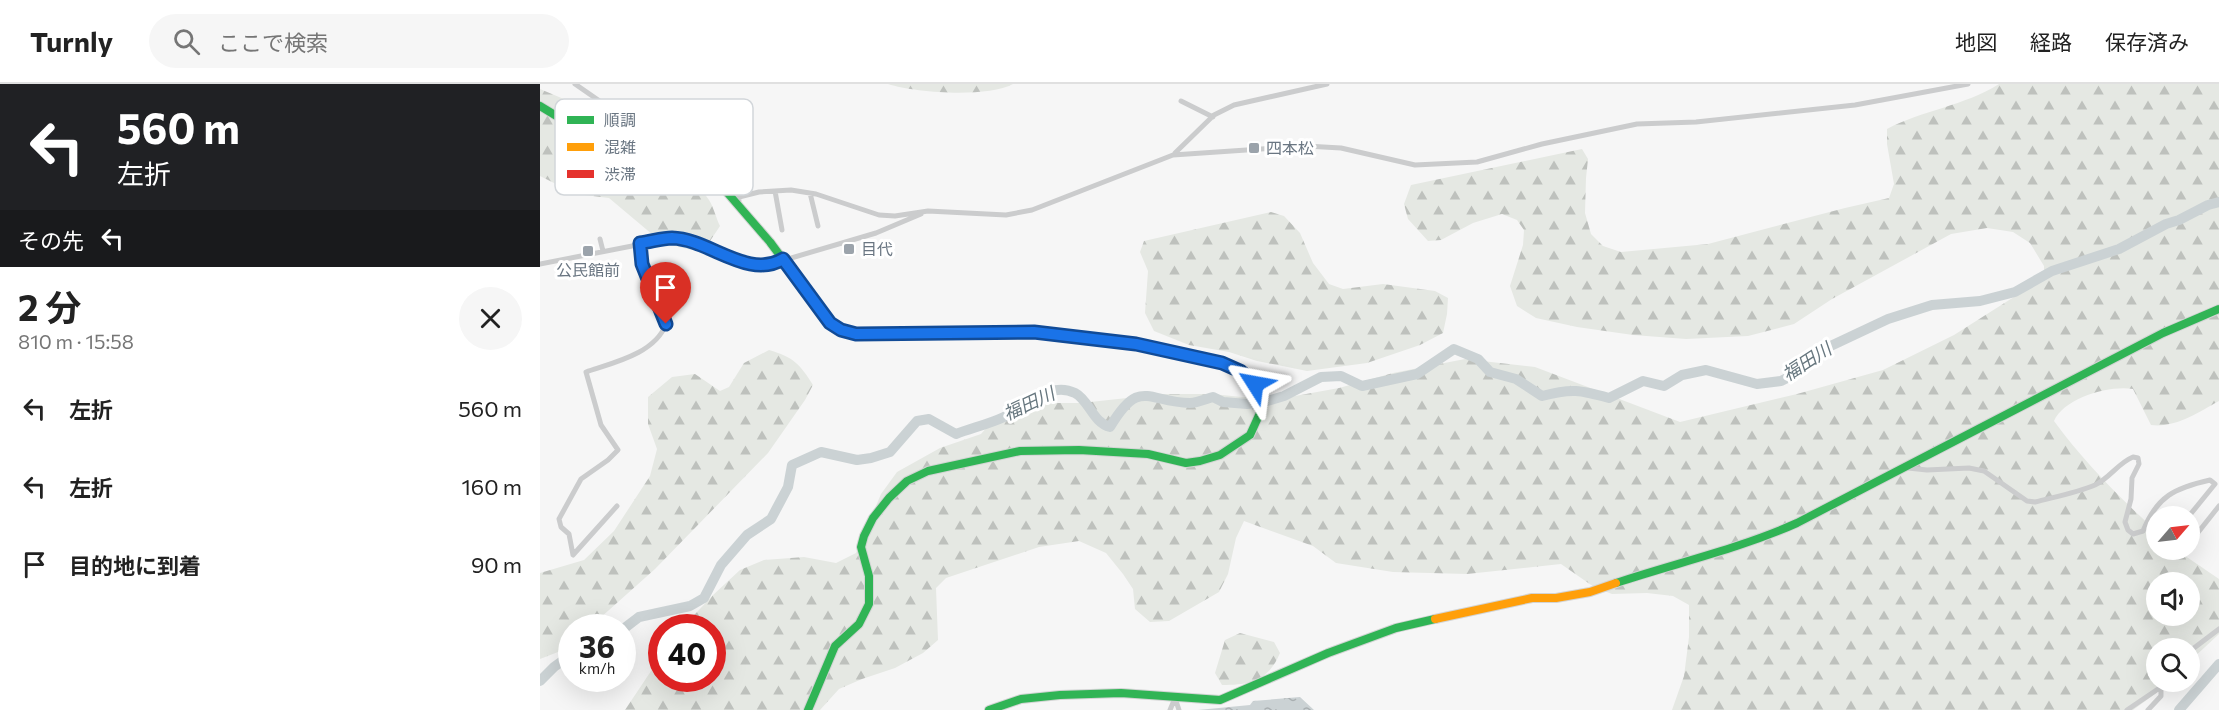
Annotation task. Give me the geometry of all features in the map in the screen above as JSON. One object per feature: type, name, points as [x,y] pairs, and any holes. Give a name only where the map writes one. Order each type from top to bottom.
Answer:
[{"type":"street","points":[[575,84],[597,99]]},
{"type":"street","points":[[1173,155],[1213,117],[1234,105],[1327,84]]},
{"type":"street","points":[[753,195],[759,192],[791,190],[810,193],[879,215],[895,216],[928,211],[1006,215],[1032,210],[1173,155],[1306,146],[1341,148],[1415,165],[1477,162],[1542,144],[1637,124],[1696,122],[1855,105],[1968,84]]},
{"type":"street","points":[[1181,101],[1213,117]]},
{"type":"street","points":[[540,106],[555,115]]},
{"type":"street","points":[[775,191],[782,230]]},
{"type":"street","points":[[810,193],[818,226]]},
{"type":"street","points":[[731,195],[739,201]]},
{"type":"street","points":[[735,195],[830,323],[841,330],[856,334],[1034,332],[1136,344],[1222,363],[1240,371],[1255,384],[1260,395],[1261,406],[1256,426],[1250,435],[1220,455],[1200,461],[1186,463],[1148,454],[1079,450],[1020,451],[928,471],[907,481],[873,518],[864,536],[861,547],[870,576],[869,604],[859,624],[835,646],[808,710]]},
{"type":"street","points":[[739,201],[752,195]]},
{"type":"street","points":[[540,264],[673,238],[702,246],[755,266],[876,234],[928,211]]},
{"type":"street","points":[[600,239],[603,251]]},
{"type":"street","points":[[617,506],[573,555],[569,534],[561,527],[559,519],[581,479],[618,450],[602,425],[586,372],[624,359],[651,344],[663,332],[666,324],[642,264],[640,243]]},
{"type":"street","points":[[989,710],[1021,699],[1060,695],[1121,693],[1220,700],[1328,653],[1396,628],[1532,598],[1556,598],[1613,585],[1669,565],[1766,537],[1797,524],[1906,468],[2152,338],[2219,309]]},
{"type":"street","points":[[1906,468],[1927,470],[1969,468],[1984,471],[2027,501],[2035,502],[2095,484],[2109,475],[2124,460],[2133,457],[2138,459],[2139,464],[2132,478],[2131,499],[2125,522],[2128,530],[2133,534],[2143,531],[2149,515],[2160,500],[2178,489],[2210,480],[2212,482],[2219,478]]},
{"type":"street","points":[[2198,506],[2215,484],[2212,482]]},
{"type":"street","points":[[2200,531],[2219,506]]},
{"type":"street","points":[[2200,643],[2219,629]]},
{"type":"street","points":[[2127,710],[2154,692]]},
{"type":"street","points":[[2148,710],[2161,696],[2161,692]]},
{"type":"street","points":[[1170,710],[1175,698]]},
{"type":"street","points":[[1175,698],[1179,710]]},
{"type":"green space","points":[[888,84],[1013,84],[986,91],[951,93],[916,90]]},
{"type":"green space","points":[[1999,84],[2219,84],[2219,401],[2178,422],[2151,425],[2133,389],[2112,389],[2077,400],[2059,413],[2054,421],[2103,479],[2146,521],[2146,560],[2191,560],[2219,579],[2219,634],[2200,652],[2200,638],[2146,638],[2146,692],[2157,692],[2133,710],[1672,710],[1684,676],[1689,637],[1689,605],[1673,596],[1647,593],[1612,594],[1594,587],[1561,564],[1467,574],[1393,572],[1336,563],[1313,546],[1244,521],[1236,538],[1228,574],[1219,592],[1169,621],[1150,622],[1135,609],[1133,589],[1106,553],[1079,541],[1039,547],[946,578],[936,588],[938,640],[923,653],[895,668],[839,689],[820,710],[625,710],[648,676],[648,692],[726,692],[726,614],[695,614],[713,595],[740,570],[764,560],[804,557],[836,563],[856,553],[881,494],[897,472],[940,448],[981,434],[995,418],[1029,403],[1081,403],[1164,394],[1212,394],[1273,400],[1339,388],[1393,373],[1465,359],[1535,367],[1680,422],[1797,394],[1883,370],[1954,335],[2044,278],[2044,266],[2030,243],[2013,232],[1987,228],[1951,234],[1832,299],[1794,324],[1748,336],[1686,339],[1633,335],[1536,318],[1517,306],[1510,286],[1523,245],[1524,230],[1517,220],[1502,214],[1473,223],[1441,240],[1428,241],[1408,219],[1404,204],[1411,185],[1582,149],[1588,159],[1585,213],[1591,234],[1603,246],[1621,252],[1708,244],[1889,198],[1894,184],[1887,144],[1887,129],[1972,98]]},
{"type":"green space","points":[[540,89],[562,99],[555,99],[555,184],[540,176]]},
{"type":"green space","points":[[584,195],[705,195],[720,226],[710,241],[692,250],[675,246],[653,235],[609,198]]},
{"type":"green space","points":[[1271,212],[1284,216],[1300,233],[1313,263],[1329,284],[1343,289],[1383,284],[1435,291],[1448,298],[1443,333],[1420,345],[1367,363],[1307,371],[1189,345],[1154,331],[1145,313],[1148,271],[1140,252],[1144,241]]},
{"type":"green space","points":[[769,350],[795,362],[813,385],[768,453],[655,569],[605,614],[558,614],[558,652],[540,659],[540,573],[584,560],[614,531],[650,476],[657,449],[648,424],[648,397],[672,377],[695,374],[720,391],[729,387],[744,363]]},
{"type":"green space","points":[[1240,633],[1274,642],[1280,653],[1270,670],[1257,679],[1242,684],[1222,685],[1215,673],[1225,640]]},
{"type":"water","points":[[1300,697],[1314,710],[1198,710],[1250,705],[1253,701]]},
{"type":"waterway","name":"福田川","points":[[636,619],[690,606],[704,598],[721,565],[747,535],[771,519],[788,487],[792,465],[821,452],[857,460],[890,452],[917,421],[929,419],[956,434],[1004,417],[1047,393],[1065,390],[1080,396],[1099,421],[1110,427],[1120,412],[1137,397],[1154,397],[1190,403],[1213,397],[1223,402],[1247,404],[1264,402],[1284,396],[1321,377],[1341,376],[1362,386],[1417,374],[1454,349],[1478,359],[1490,372],[1516,379],[1542,396],[1576,391],[1609,398],[1643,381],[1664,386],[1682,375],[1706,370],[1757,384],[1781,381],[1793,375],[1820,351],[1888,319],[1932,305],[1980,301],[2015,292],[2052,271],[2119,249],[2166,224],[2219,202]]},
{"type":"waterway","name":"福田川","points":[[540,681],[558,664]]},
{"type":"waterway","points":[[2179,710],[2219,664]]},
{"type":"traffic: fast","points":[[540,106],[555,115]]},
{"type":"traffic: fast","points":[[729,195],[770,242],[830,323],[849,331],[882,334]]},
{"type":"traffic: fast","points":[[1616,583],[1730,548],[1797,523],[2163,333],[2219,309]]},
{"type":"traffic: fast","points":[[808,710],[835,646],[859,624],[869,604],[869,576],[861,547],[864,536],[873,518],[907,481],[928,471],[1020,451],[1079,450],[1148,454],[1186,463],[1200,461],[1220,455],[1250,435],[1260,413],[1258,389],[1253,384]]},
{"type":"traffic: fast","points":[[989,710],[1021,699],[1060,695],[1121,693],[1220,700],[1328,653],[1396,628],[1435,619]]},
{"type":"traffic: slow","points":[[882,334],[1034,332],[1066,335]]},
{"type":"traffic: slow","points":[[1435,619],[1532,598],[1556,598],[1590,592],[1616,583]]},
{"type":"traffic: jam","points":[[1066,335],[1136,343],[1197,356],[1240,371],[1253,384]]},
{"type":"place","name":"四本松","points":[[1254,148]]},
{"type":"place","name":"目代","points":[[849,249]]},
{"type":"place","name":"公民館前","points":[[588,251]]},
{"type":"route","points":[[666,324],[642,264],[640,243],[673,238],[702,246],[755,266],[783,259],[830,323],[841,330],[856,334],[1034,332],[1136,344],[1222,363],[1240,371],[1255,384]]}]
